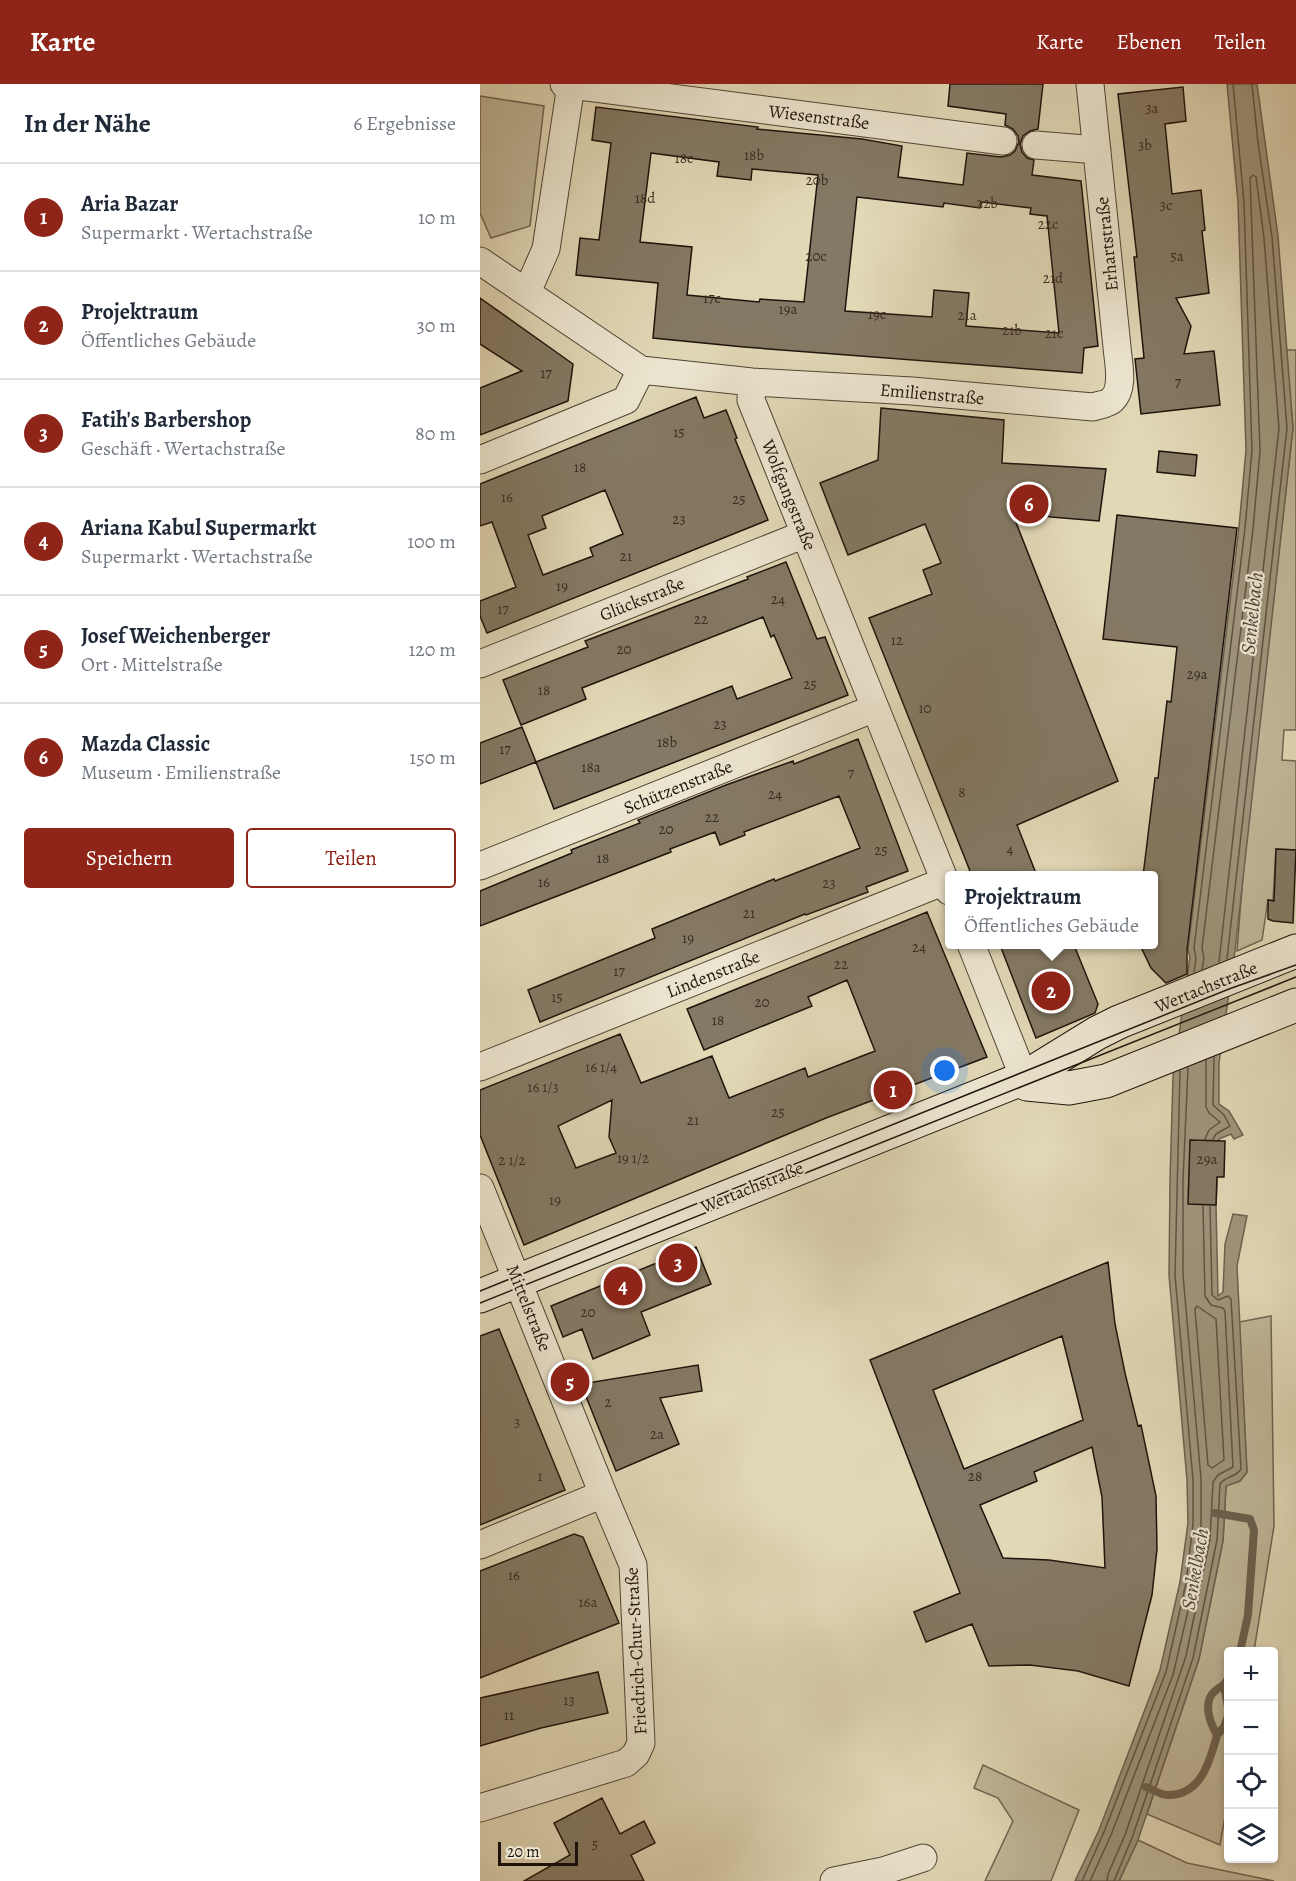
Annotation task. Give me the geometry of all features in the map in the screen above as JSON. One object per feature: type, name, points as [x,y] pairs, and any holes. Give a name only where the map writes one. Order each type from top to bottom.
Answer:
[{"type":"street","name":"Wiesenstraße","points":[[564,84],[1003,141]]},
{"type":"street","name":"Erhartstraße","points":[[1090,84],[1118,346],[1119,384],[1111,401]]},
{"type":"street","points":[[527,292],[546,249],[571,85]]},
{"type":"street","points":[[1036,145],[1097,150]]},
{"type":"street","points":[[480,261],[641,369],[752,382]]},
{"type":"street","points":[[480,460],[626,400],[641,369]]},
{"type":"street","name":"Emilienstraße","points":[[752,382],[912,391],[1093,407],[1111,401]]},
{"type":"street","name":"Wolfgangstraße","points":[[752,382],[751,400],[945,881]]},
{"type":"street","name":"Glückstraße","points":[[480,664],[805,534]]},
{"type":"street","name":"Schützenstraße","points":[[480,866],[875,708]]},
{"type":"street","name":"Lindenstraße","points":[[480,1067],[945,887]]},
{"type":"street","points":[[973,949],[1027,1084],[1069,1088],[1106,1081],[1296,1005]]},
{"type":"street","name":"Wertachstraße","points":[[480,1296],[1024,1078],[1097,1033],[1233,975],[1296,951]]},
{"type":"street","name":"Mittelstraße","points":[[480,1188],[603,1494]]},
{"type":"street","points":[[480,1545],[603,1494]]},
{"type":"street","name":"Friedrich-Chur-Straße","points":[[480,1808],[626,1763],[636,1754],[641,1743],[633,1565],[603,1494]]},
{"type":"street","points":[[834,1881],[883,1871],[922,1858]]},
{"type":"shaded area","points":[[480,96],[544,106],[530,226],[491,238],[480,213]]},
{"type":"shaded area","points":[[1286,350],[1296,350],[1296,730],[1284,730],[1282,760],[1296,761],[1296,850],[1276,849],[1273,900],[1268,900],[1262,940],[1237,951],[1245,850],[1293,428]]},
{"type":"shaded area","points":[[1271,1316],[1274,1526],[1255,1647],[1224,1647],[1224,1822],[1220,1845],[1147,1814],[1199,1659],[1223,1541],[1226,1485],[1240,1481],[1247,1472],[1239,1322]]},
{"type":"shaded area","points":[[983,1765],[1079,1810],[1051,1881],[985,1881],[1013,1821],[998,1798],[974,1788]]},
{"type":"shaded area","points":[[1138,1840],[1187,1863],[1274,1881],[1119,1881]]},
{"type":"water","name":"Senkelbach","points":[[1227,84],[1257,84],[1278,236],[1293,428],[1235,951],[1219,1063],[1219,1104],[1229,1111],[1243,1135],[1234,1139],[1231,1134],[1219,1139],[1216,1205],[1218,1296],[1223,1292],[1225,1244],[1233,1214],[1247,1216],[1237,1266],[1247,1472],[1240,1481],[1226,1486],[1223,1541],[1199,1659],[1138,1840],[1119,1881],[1075,1881],[1099,1830],[1160,1670],[1180,1582],[1188,1523],[1187,1480],[1169,1275],[1173,1076],[1190,957],[1188,950],[1239,527],[1246,450],[1238,202]]},
{"type":"building","points":[[950,84],[1043,84],[1038,129],[1023,136],[1020,144],[1027,158],[1034,160],[1032,175],[1081,181],[1098,346],[1084,348],[1082,373],[653,338],[658,283],[576,275],[580,238],[599,240],[611,143],[592,140],[596,107],[758,127],[757,129],[862,139],[902,146],[898,177],[963,185],[967,153],[1001,157],[1015,151],[1019,142],[1018,136],[1013,129],[1005,125],[1006,114],[948,106]],"holes":[[[651,153],[719,162],[717,176],[751,180],[752,169],[818,175],[804,302],[760,299],[759,302],[687,295],[692,247],[640,242]],[[857,197],[943,207],[944,203],[980,208],[982,202],[1031,208],[1030,214],[1047,216],[1059,333],[966,326],[969,293],[934,290],[932,317],[845,311]]]},
{"type":"building","points":[[1183,87],[1186,121],[1165,124],[1172,194],[1201,190],[1205,230],[1202,231],[1209,293],[1176,298],[1191,326],[1184,354],[1214,351],[1220,405],[1141,414],[1135,359],[1144,358],[1134,257],[1137,257],[1118,94]]},
{"type":"building","points":[[480,298],[573,364],[568,401],[480,435],[480,388],[522,371],[480,344]]},
{"type":"building","points":[[696,397],[704,418],[726,410],[737,438],[735,439],[768,520],[487,633],[480,616],[480,601],[516,587],[492,522],[480,526],[480,484]],"holes":[[[605,490],[623,534],[590,548],[593,556],[543,575],[528,535],[546,528],[542,516]]]},
{"type":"building","points":[[881,408],[1004,420],[1002,463],[1106,469],[1099,521],[1051,517],[1011,510],[1118,781],[1017,825],[1035,871],[970,871],[869,618],[932,594],[923,570],[941,563],[925,524],[848,555],[820,483],[878,460]]},
{"type":"building","points":[[1159,451],[1197,455],[1195,476],[1157,472]]},
{"type":"building","points":[[1117,515],[1237,528],[1187,950],[1187,974],[1166,983],[1151,968],[1142,949],[1158,949],[1158,871],[1144,871],[1155,778],[1158,778],[1167,701],[1171,702],[1177,647],[1103,639]]},
{"type":"building","points":[[786,562],[817,639],[825,637],[848,695],[554,809],[536,762],[732,686],[737,699],[792,678],[774,635],[771,637],[763,617],[582,688],[586,699],[521,725],[503,680],[588,647],[585,641],[748,579],[747,577]]},
{"type":"building","points":[[522,727],[536,762],[480,784],[480,743]]},
{"type":"building","points":[[858,739],[908,871],[866,887],[868,892],[805,914],[540,1022],[528,990],[655,938],[652,929],[774,879],[775,881],[860,848],[839,796],[744,832],[745,835],[720,845],[715,832],[670,849],[671,852],[480,926],[480,891],[572,853],[571,850],[640,823],[638,820],[726,785],[793,761],[794,764]]},
{"type":"building","points":[[1276,849],[1296,850],[1293,923],[1268,919],[1268,900],[1274,901]]},
{"type":"building","points":[[927,912],[987,1057],[826,1118],[524,1245],[480,1135],[480,1090],[620,1034],[641,1083],[712,1056],[729,1098],[805,1068],[808,1077],[875,1051],[847,980],[808,997],[812,1006],[704,1050],[687,1009]],"holes":[[[612,1100],[609,1137],[616,1153],[576,1168],[558,1126]]]},
{"type":"building","points":[[1002,949],[1076,949],[1098,1004],[1095,1013],[1036,1038]]},
{"type":"building","points":[[1190,1140],[1225,1141],[1224,1177],[1217,1177],[1216,1205],[1188,1204]]},
{"type":"building","points":[[696,1247],[711,1284],[641,1312],[650,1335],[593,1359],[582,1329],[563,1337],[551,1306]]},
{"type":"building","points":[[1108,1262],[1115,1324],[1125,1373],[1138,1426],[1141,1425],[1156,1496],[1157,1549],[1152,1595],[1129,1686],[1078,1671],[1030,1665],[989,1666],[972,1624],[926,1642],[914,1612],[960,1593],[870,1360]],"holes":[[[1062,1336],[1083,1420],[964,1469],[933,1390]],[[1092,1447],[1102,1497],[1105,1568],[1049,1560],[1003,1558],[980,1505],[1037,1481],[1034,1472]]]},
{"type":"building","points":[[499,1329],[565,1490],[480,1525],[480,1336]]},
{"type":"building","points":[[698,1365],[702,1391],[660,1398],[679,1444],[616,1471],[581,1384]]},
{"type":"building","points":[[574,1534],[583,1537],[619,1623],[480,1678],[480,1571]]},
{"type":"building","points":[[598,1672],[608,1713],[541,1728],[480,1746],[480,1698]]},
{"type":"building","points":[[602,1798],[620,1834],[644,1821],[655,1843],[631,1855],[644,1881],[524,1881],[570,1855],[554,1823]]},
{"type":"waterway","points":[[1215,1513],[1250,1519],[1254,1530],[1248,1615],[1241,1647]]},
{"type":"waterway","points":[[1146,1787],[1165,1795],[1179,1794],[1196,1783],[1207,1766],[1217,1735],[1208,1713],[1209,1701],[1215,1691],[1224,1684]]},
{"type":"waterway","points":[[1217,1735],[1224,1727]]},
{"type":"tram line","points":[[480,1291],[1229,989],[1296,965]]},
{"type":"tram line","points":[[480,1303],[1296,977]]},
{"type":"place","name":"Mazda Classic","points":[[1029,504]]},
{"type":"place","name":"Projektraum","points":[[1051,991]]},
{"type":"place","name":"Aria Bazar","points":[[893,1090]]},
{"type":"place","name":"Fatih's Barbershop","points":[[678,1263]]},
{"type":"place","name":"Ariana Kabul Supermarkt","points":[[623,1286]]},
{"type":"place","name":"Josef Weichenberger","points":[[570,1382]]}]
